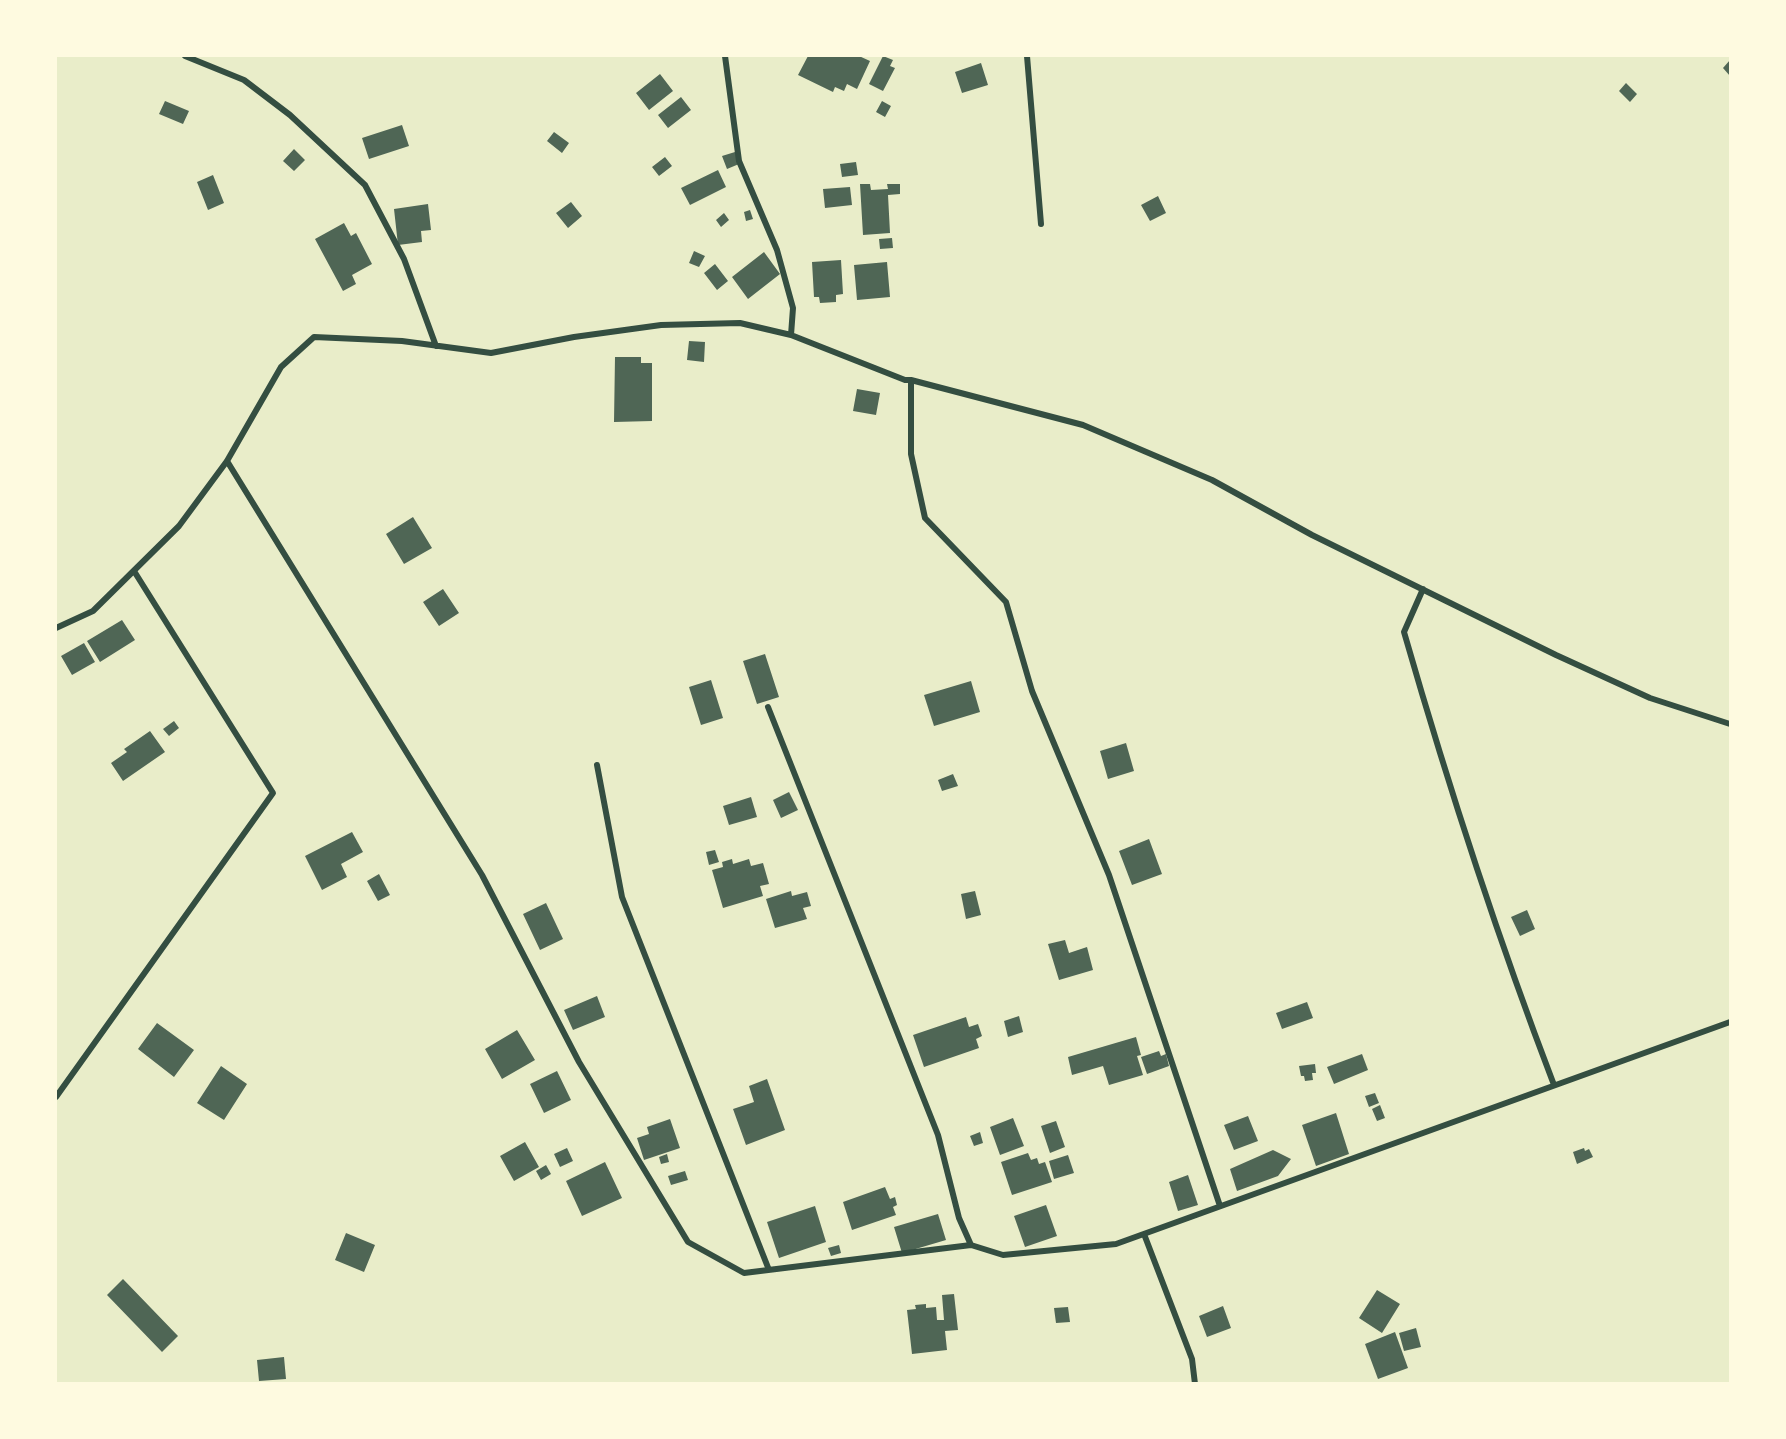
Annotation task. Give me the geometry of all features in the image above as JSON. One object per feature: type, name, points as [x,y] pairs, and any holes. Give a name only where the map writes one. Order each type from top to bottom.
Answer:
[{"type":"street","points":[[185,56],[244,80],[290,115],[365,185],[404,259],[436,346]]},
{"type":"street","points":[[725,56],[740,161],[777,250],[792,308],[791,335]]},
{"type":"street","points":[[1027,56],[1041,224]]},
{"type":"street","points":[[56,628],[93,611],[179,526],[227,461],[281,367],[315,337],[402,341],[491,353],[574,337],[661,325],[740,323],[791,335],[905,380],[1083,425],[1212,480],[1312,535],[1556,655],[1650,698],[1731,723]]},
{"type":"street","points":[[911,380],[911,454],[925,518],[1006,602],[1032,691],[1109,876],[1220,1206]]},
{"type":"street","points":[[227,461],[482,876],[579,1062],[687,1242],[744,1273],[971,1245],[1003,1255],[1116,1244],[1731,1022]]},
{"type":"street","points":[[56,1097],[273,793],[134,571]]},
{"type":"street","points":[[1423,589],[1404,632],[1434,736],[1522,1003],[1554,1085]]},
{"type":"street","points":[[768,707],[938,1135],[959,1218],[971,1245]]},
{"type":"street","points":[[597,765],[622,897],[769,1270]]},
{"type":"street","points":[[1144,1234],[1192,1359],[1195,1383]]},
{"type":"building","points":[[808,56],[859,56],[870,61],[857,89],[847,84],[844,91],[835,87],[833,92],[798,75]]},
{"type":"building","points":[[883,56],[893,60],[890,66],[895,68],[883,91],[869,84]]},
{"type":"building","points":[[1730,60],[1730,76],[1723,68]]},
{"type":"building","points":[[981,63],[988,85],[962,93],[955,72]]},
{"type":"building","points":[[660,74],[673,91],[649,110],[636,93]]},
{"type":"building","points":[[1626,83],[1637,94],[1630,102],[1619,91]]},
{"type":"building","points":[[681,97],[691,110],[668,128],[658,115]]},
{"type":"building","points":[[165,101],[189,111],[183,124],[159,114]]},
{"type":"building","points":[[882,101],[891,106],[885,117],[876,112]]},
{"type":"building","points":[[402,125],[409,146],[369,159],[362,138]]},
{"type":"building","points":[[554,132],[569,143],[562,153],[547,141]]},
{"type":"building","points":[[294,149],[305,160],[294,171],[283,161]]},
{"type":"building","points":[[735,152],[739,164],[727,169],[722,156]]},
{"type":"building","points":[[665,157],[672,166],[659,176],[652,167]]},
{"type":"building","points":[[856,162],[858,175],[842,177],[840,164]]},
{"type":"building","points":[[718,170],[726,187],[690,205],[681,188]]},
{"type":"building","points":[[213,175],[224,203],[208,210],[197,182]]},
{"type":"building","points":[[860,184],[870,184],[871,190],[888,189],[887,184],[900,184],[900,194],[888,195],[890,233],[863,235]]},
{"type":"building","points":[[850,187],[852,205],[825,208],[823,189]]},
{"type":"building","points":[[1158,196],[1166,213],[1150,221],[1141,205]]},
{"type":"building","points":[[571,202],[582,216],[568,228],[556,213]]},
{"type":"building","points":[[428,204],[431,230],[421,231],[422,242],[398,245],[394,209]]},
{"type":"building","points":[[750,210],[753,219],[746,221],[744,212]]},
{"type":"building","points":[[724,213],[729,220],[721,227],[716,220]]},
{"type":"building","points":[[344,223],[351,236],[356,233],[372,264],[352,275],[356,284],[343,291],[315,239]]},
{"type":"building","points":[[892,238],[893,248],[880,249],[879,239]]},
{"type":"building","points":[[694,251],[705,256],[699,267],[689,263]]},
{"type":"building","points":[[764,252],[780,274],[748,299],[732,277]]},
{"type":"building","points":[[841,260],[843,294],[836,295],[836,302],[820,303],[819,297],[814,297],[812,262]]},
{"type":"building","points":[[887,262],[890,297],[857,300],[854,265]]},
{"type":"building","points":[[715,264],[728,281],[717,290],[704,273]]},
{"type":"building","points":[[689,341],[705,342],[704,362],[687,360]]},
{"type":"building","points":[[615,357],[641,357],[641,363],[652,363],[652,421],[614,422]]},
{"type":"building","points":[[857,389],[880,393],[876,415],[853,411]]},
{"type":"building","points":[[413,517],[432,548],[404,564],[386,534]]},
{"type":"building","points":[[443,589],[459,613],[439,626],[423,602]]},
{"type":"building","points":[[122,620],[135,640],[100,662],[87,641]]},
{"type":"building","points":[[84,643],[95,662],[72,675],[61,656]]},
{"type":"building","points":[[765,654],[779,697],[757,704],[743,661]]},
{"type":"building","points":[[711,680],[723,718],[701,725],[689,687]]},
{"type":"building","points":[[971,681],[980,712],[934,726],[924,695]]},
{"type":"building","points":[[174,721],[179,728],[169,736],[163,729]]},
{"type":"building","points":[[150,731],[165,752],[123,781],[111,763],[127,752],[124,749]]},
{"type":"building","points":[[1126,743],[1134,771],[1108,779],[1100,751]]},
{"type":"building","points":[[953,774],[958,786],[942,791],[938,780]]},
{"type":"building","points":[[789,792],[798,810],[781,818],[773,800]]},
{"type":"building","points":[[751,797],[757,817],[729,825],[723,806]]},
{"type":"building","points":[[352,832],[363,852],[341,864],[347,877],[322,890],[305,856]]},
{"type":"building","points":[[1149,839],[1162,874],[1132,885],[1119,851]]},
{"type":"building","points":[[715,850],[719,862],[709,865],[706,852]]},
{"type":"building","points":[[732,859],[733,864],[749,859],[751,866],[763,863],[769,884],[760,886],[763,896],[723,908],[712,870],[723,867],[722,862]]},
{"type":"building","points":[[379,874],[390,895],[378,901],[367,881]]},
{"type":"building","points":[[791,891],[792,896],[807,892],[811,906],[803,908],[807,919],[775,928],[766,899]]},
{"type":"building","points":[[975,891],[981,915],[966,919],[961,894]]},
{"type":"building","points":[[546,903],[563,939],[540,950],[523,914]]},
{"type":"building","points":[[1527,910],[1535,929],[1520,936],[1511,917]]},
{"type":"building","points":[[1065,940],[1069,953],[1087,947],[1093,970],[1059,980],[1048,944]]},
{"type":"building","points":[[597,996],[605,1017],[573,1030],[564,1010]]},
{"type":"building","points":[[1307,1002],[1313,1018],[1282,1029],[1276,1013]]},
{"type":"building","points":[[1019,1016],[1023,1032],[1008,1037],[1004,1021]]},
{"type":"building","points":[[966,1017],[969,1027],[978,1024],[982,1036],[976,1039],[979,1048],[924,1067],[913,1035]]},
{"type":"building","points":[[157,1023],[194,1050],[174,1077],[138,1049]]},
{"type":"building","points":[[517,1030],[535,1060],[502,1079],[485,1049]]},
{"type":"building","points":[[1136,1037],[1141,1055],[1137,1056],[1143,1075],[1109,1085],[1103,1066],[1072,1075],[1068,1057]]},
{"type":"building","points":[[1159,1051],[1161,1056],[1166,1054],[1169,1066],[1147,1074],[1141,1057]]},
{"type":"building","points":[[1362,1054],[1368,1070],[1334,1084],[1327,1067]]},
{"type":"building","points":[[1315,1064],[1316,1073],[1312,1073],[1313,1080],[1305,1081],[1304,1076],[1301,1076],[1299,1066]]},
{"type":"building","points":[[221,1066],[247,1084],[224,1120],[197,1103]]},
{"type":"building","points":[[557,1071],[571,1100],[544,1113],[530,1084]]},
{"type":"building","points":[[767,1079],[785,1130],[746,1145],[733,1109],[754,1102],[749,1086]]},
{"type":"building","points":[[1375,1093],[1379,1103],[1369,1107],[1365,1096]]},
{"type":"building","points":[[1380,1105],[1385,1118],[1377,1121],[1372,1109]]},
{"type":"building","points":[[1336,1113],[1349,1154],[1316,1166],[1302,1125]]},
{"type":"building","points":[[1248,1116],[1258,1141],[1234,1150],[1224,1125]]},
{"type":"building","points":[[1013,1118],[1024,1146],[1000,1155],[990,1127]]},
{"type":"building","points":[[670,1119],[680,1148],[644,1160],[637,1138],[649,1134],[647,1127]]},
{"type":"building","points":[[1056,1121],[1065,1147],[1050,1153],[1041,1126]]},
{"type":"building","points":[[980,1132],[983,1143],[974,1146],[970,1136]]},
{"type":"building","points":[[525,1142],[539,1167],[514,1181],[500,1156]]},
{"type":"building","points":[[567,1148],[573,1161],[560,1167],[554,1154]]},
{"type":"building","points":[[1584,1148],[1585,1151],[1589,1149],[1593,1157],[1577,1164],[1573,1152]]},
{"type":"building","points":[[1273,1150],[1291,1159],[1278,1176],[1237,1191],[1230,1169]]},
{"type":"building","points":[[1028,1153],[1031,1160],[1037,1158],[1039,1164],[1045,1162],[1052,1182],[1012,1195],[1001,1162]]},
{"type":"building","points":[[667,1154],[669,1162],[661,1164],[659,1157]]},
{"type":"building","points":[[1068,1155],[1074,1173],[1054,1179],[1049,1161]]},
{"type":"building","points":[[605,1162],[622,1198],[582,1216],[566,1181]]},
{"type":"building","points":[[546,1165],[551,1174],[541,1180],[536,1171]]},
{"type":"building","points":[[685,1171],[688,1180],[671,1185],[668,1176]]},
{"type":"building","points":[[1188,1175],[1198,1205],[1178,1211],[1169,1182]]},
{"type":"building","points":[[885,1187],[890,1199],[895,1197],[897,1205],[893,1207],[896,1215],[852,1230],[843,1202]]},
{"type":"building","points":[[1046,1205],[1057,1236],[1025,1247],[1014,1216]]},
{"type":"building","points":[[815,1206],[826,1242],[779,1258],[767,1222]]},
{"type":"building","points":[[938,1214],[946,1240],[902,1253],[894,1227]]},
{"type":"building","points":[[346,1233],[375,1245],[364,1272],[335,1260]]},
{"type":"building","points":[[839,1245],[841,1253],[831,1256],[828,1248]]},
{"type":"building","points":[[123,1279],[178,1336],[162,1352],[107,1295]]},
{"type":"building","points":[[1377,1290],[1400,1304],[1382,1333],[1359,1318]]},
{"type":"building","points":[[954,1294],[958,1330],[945,1331],[947,1350],[912,1354],[907,1310],[916,1309],[915,1305],[926,1304],[926,1308],[936,1307],[937,1320],[944,1320],[942,1295]]},
{"type":"building","points":[[1223,1306],[1231,1328],[1207,1337],[1199,1316]]},
{"type":"building","points":[[1068,1307],[1070,1322],[1056,1323],[1054,1308]]},
{"type":"building","points":[[1416,1328],[1421,1347],[1404,1351],[1399,1333]]},
{"type":"building","points":[[1395,1332],[1408,1368],[1378,1379],[1365,1344]]},
{"type":"building","points":[[284,1357],[286,1379],[259,1381],[257,1360]]}]
